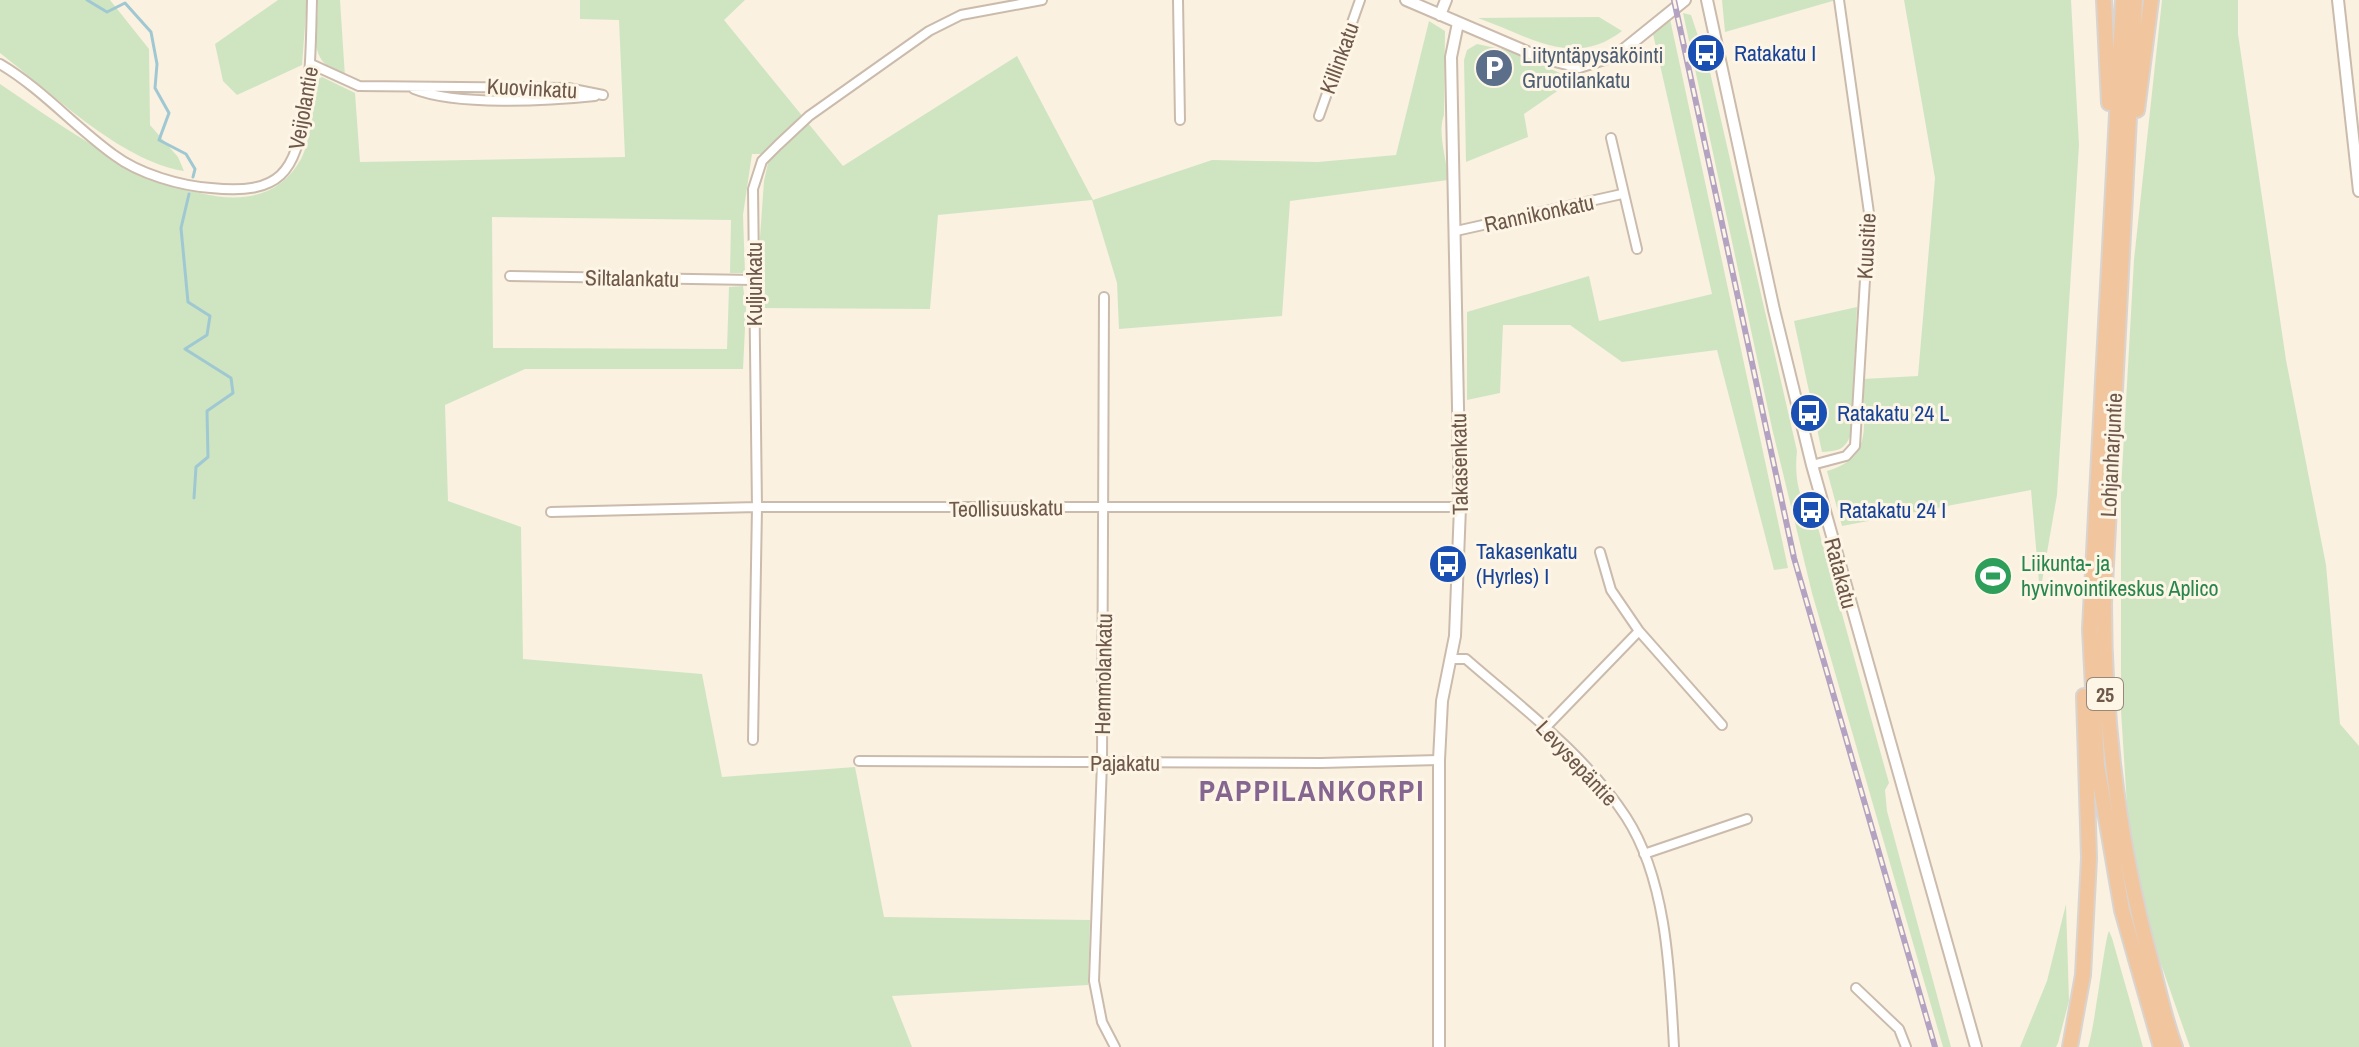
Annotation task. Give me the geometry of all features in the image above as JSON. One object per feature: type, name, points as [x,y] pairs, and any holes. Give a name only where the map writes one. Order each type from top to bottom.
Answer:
[{"type":"highway","points":[[2104,0],[2120,174]]},
{"type":"highway","name":"Lohjanharjuntie","points":[[2123,0],[2104,683],[2121,834],[2135,905],[2175,1047]]},
{"type":"highway","name":"Lohjanharjuntie","points":[[2135,0],[2120,174],[2090,629],[2100,780],[2122,910],[2161,1047]]},
{"type":"highway","points":[[2120,174],[2143,72],[2151,0]]},
{"type":"highway","points":[[2070,1047],[2083,975],[2089,858],[2083,660],[2090,629]]},
{"type":"street","name":"Veijolantie","points":[[0,64],[117,158],[197,187],[243,191],[272,181],[287,170],[298,154],[313,65],[312,0]]},
{"type":"street","name":"Kuljunkatu","points":[[753,740],[757,507],[753,189],[762,161],[809,116],[929,31],[961,15],[1042,0]]},
{"type":"street","points":[[1178,0],[1180,120]]},
{"type":"street","name":"Killinkatu","points":[[1319,116],[1360,0]]},
{"type":"street","points":[[1406,0],[1539,57],[1579,67],[1617,55],[1685,0]]},
{"type":"street","points":[[1440,15],[1446,0]]},
{"type":"street","name":"Ratakatu","points":[[1707,0],[1774,310],[1812,465],[1976,1047]]},
{"type":"street","name":"Kuusitie","points":[[1812,465],[1846,456],[1855,446],[1869,213],[1839,0]]},
{"type":"street","points":[[2338,0],[2359,191]]},
{"type":"street","name":"Takasenkatu","points":[[1439,1047],[1439,760],[1442,701],[1452,659],[1460,507],[1451,57],[1458,23]]},
{"type":"street","name":"Kuovinkatu","points":[[313,65],[359,86],[413,88],[438,84],[568,88],[603,95],[566,99],[436,97],[413,88]]},
{"type":"street","name":"Rannikonkatu","points":[[1611,138],[1637,249]]},
{"type":"street","name":"Rannikonkatu","points":[[1456,231],[1622,194]]},
{"type":"street","name":"Siltalankatu","points":[[510,276],[753,280]]},
{"type":"street","name":"Hemmolankatu","points":[[1104,297],[1102,763],[1094,981],[1102,1022],[1115,1047]]},
{"type":"street","name":"Teollisuuskatu","points":[[551,512],[757,507],[1460,507]]},
{"type":"street","points":[[1600,552],[1611,590],[1639,631],[1722,725]]},
{"type":"street","points":[[1546,727],[1639,631]]},
{"type":"street","name":"Levysepäntie","points":[[1452,659],[1466,659],[1546,727],[1600,784],[1627,818],[1644,854],[1670,964],[1674,1047]]},
{"type":"street","name":"Pajakatu","points":[[859,761],[1102,763],[1439,760]]},
{"type":"street","points":[[1644,854],[1747,819]]},
{"type":"street","points":[[1856,988],[1899,1029],[1906,1047]]},
{"type":"green space","points":[[0,0],[110,0],[149,49],[150,125],[178,157],[184,171],[160,165],[111,140],[0,53]]},
{"type":"green space","points":[[278,0],[307,0],[302,65],[237,95],[223,81],[215,44]]},
{"type":"green space","points":[[318,0],[340,0],[345,77],[332,70],[319,55],[316,46]]},
{"type":"green space","points":[[580,0],[745,0],[724,20],[843,166],[1017,56],[1093,200],[1212,160],[1318,162],[1396,155],[1429,21],[1445,31],[1442,130],[1448,180],[1290,201],[1282,316],[1119,329],[1117,283],[1092,200],[938,215],[930,309],[761,308],[759,251],[764,181],[770,154],[752,154],[743,215],[745,273],[730,273],[731,220],[492,217],[493,348],[727,349],[729,287],[743,286],[746,308],[743,369],[525,369],[445,405],[448,501],[521,527],[523,659],[702,674],[722,777],[855,767],[884,917],[1090,920],[1088,985],[892,996],[912,1047],[0,1047],[0,84],[65,128],[152,176],[197,192],[238,197],[274,188],[301,159],[310,132],[316,80],[322,77],[355,93],[360,162],[625,157],[619,20],[580,19]]},
{"type":"green space","points":[[1722,0],[1836,0],[1725,32]]},
{"type":"green space","points":[[1904,0],[2071,0],[2079,145],[2057,495],[2040,593],[2031,490],[1842,526],[1827,471],[1843,465],[1860,447],[1864,423],[1863,379],[1918,376],[1935,178]]},
{"type":"green space","points":[[2162,0],[2238,0],[2238,34],[2286,360],[2326,565],[2340,724],[2359,746],[2359,1047],[2190,1047],[2149,930],[2129,837],[2121,711],[2121,490],[2134,260]]},
{"type":"green space","points":[[1683,13],[1691,15],[1710,72],[1797,451],[1799,490],[1817,524],[1889,783],[1885,790],[1887,811],[1951,1047],[1943,1047],[1812,593],[1772,428]]},
{"type":"green space","points":[[1599,17],[1622,31],[1586,48],[1551,46],[1478,18]]},
{"type":"green space","points":[[1670,19],[1788,568],[1774,570],[1717,350],[1622,362],[1570,325],[1503,325],[1500,393],[1467,400],[1467,312],[1589,276],[1599,321],[1712,294],[1653,34]]},
{"type":"green space","points":[[1477,44],[1510,51],[1560,73],[1582,74],[1524,114],[1528,137],[1466,162],[1464,60],[1467,50]]},
{"type":"green space","points":[[1857,307],[1851,434],[1840,449],[1822,452],[1794,321]]},
{"type":"green space","points":[[2066,904],[2069,1001],[2058,1043],[2056,1047],[2020,1047],[2047,981]]},
{"type":"green space","points":[[2109,931],[2112,938],[2143,1047],[2088,1047]]},
{"type":"waterway","points":[[87,0],[107,12],[125,3],[151,32],[157,64],[155,88],[169,113],[159,140],[186,154],[195,169],[193,177]]},
{"type":"waterway","points":[[189,194],[181,228],[188,302],[210,316],[207,335],[185,349],[231,378],[233,393],[207,411],[208,457],[196,467],[194,498]]},
{"type":"railway","points":[[1674,0],[1794,558],[1935,1047]]},
{"type":"place","name":"Ratakatu I","points":[[1706,53]]},
{"type":"place","name":"Liityntäpysäköinti Gruotilankatu","points":[[1494,68]]},
{"type":"place","name":"Ratakatu 24 L","points":[[1809,413]]},
{"type":"place","name":"Ratakatu 24 I","points":[[1811,510]]},
{"type":"place","name":"Takasenkatu (Hyrles) I","points":[[1448,564]]},
{"type":"place","name":"Liikunta- ja hyvinvointikeskus Aplico","points":[[1993,576]]},
{"type":"district","name":"PAPPILANKORPI","points":[[1312,790]]}]
